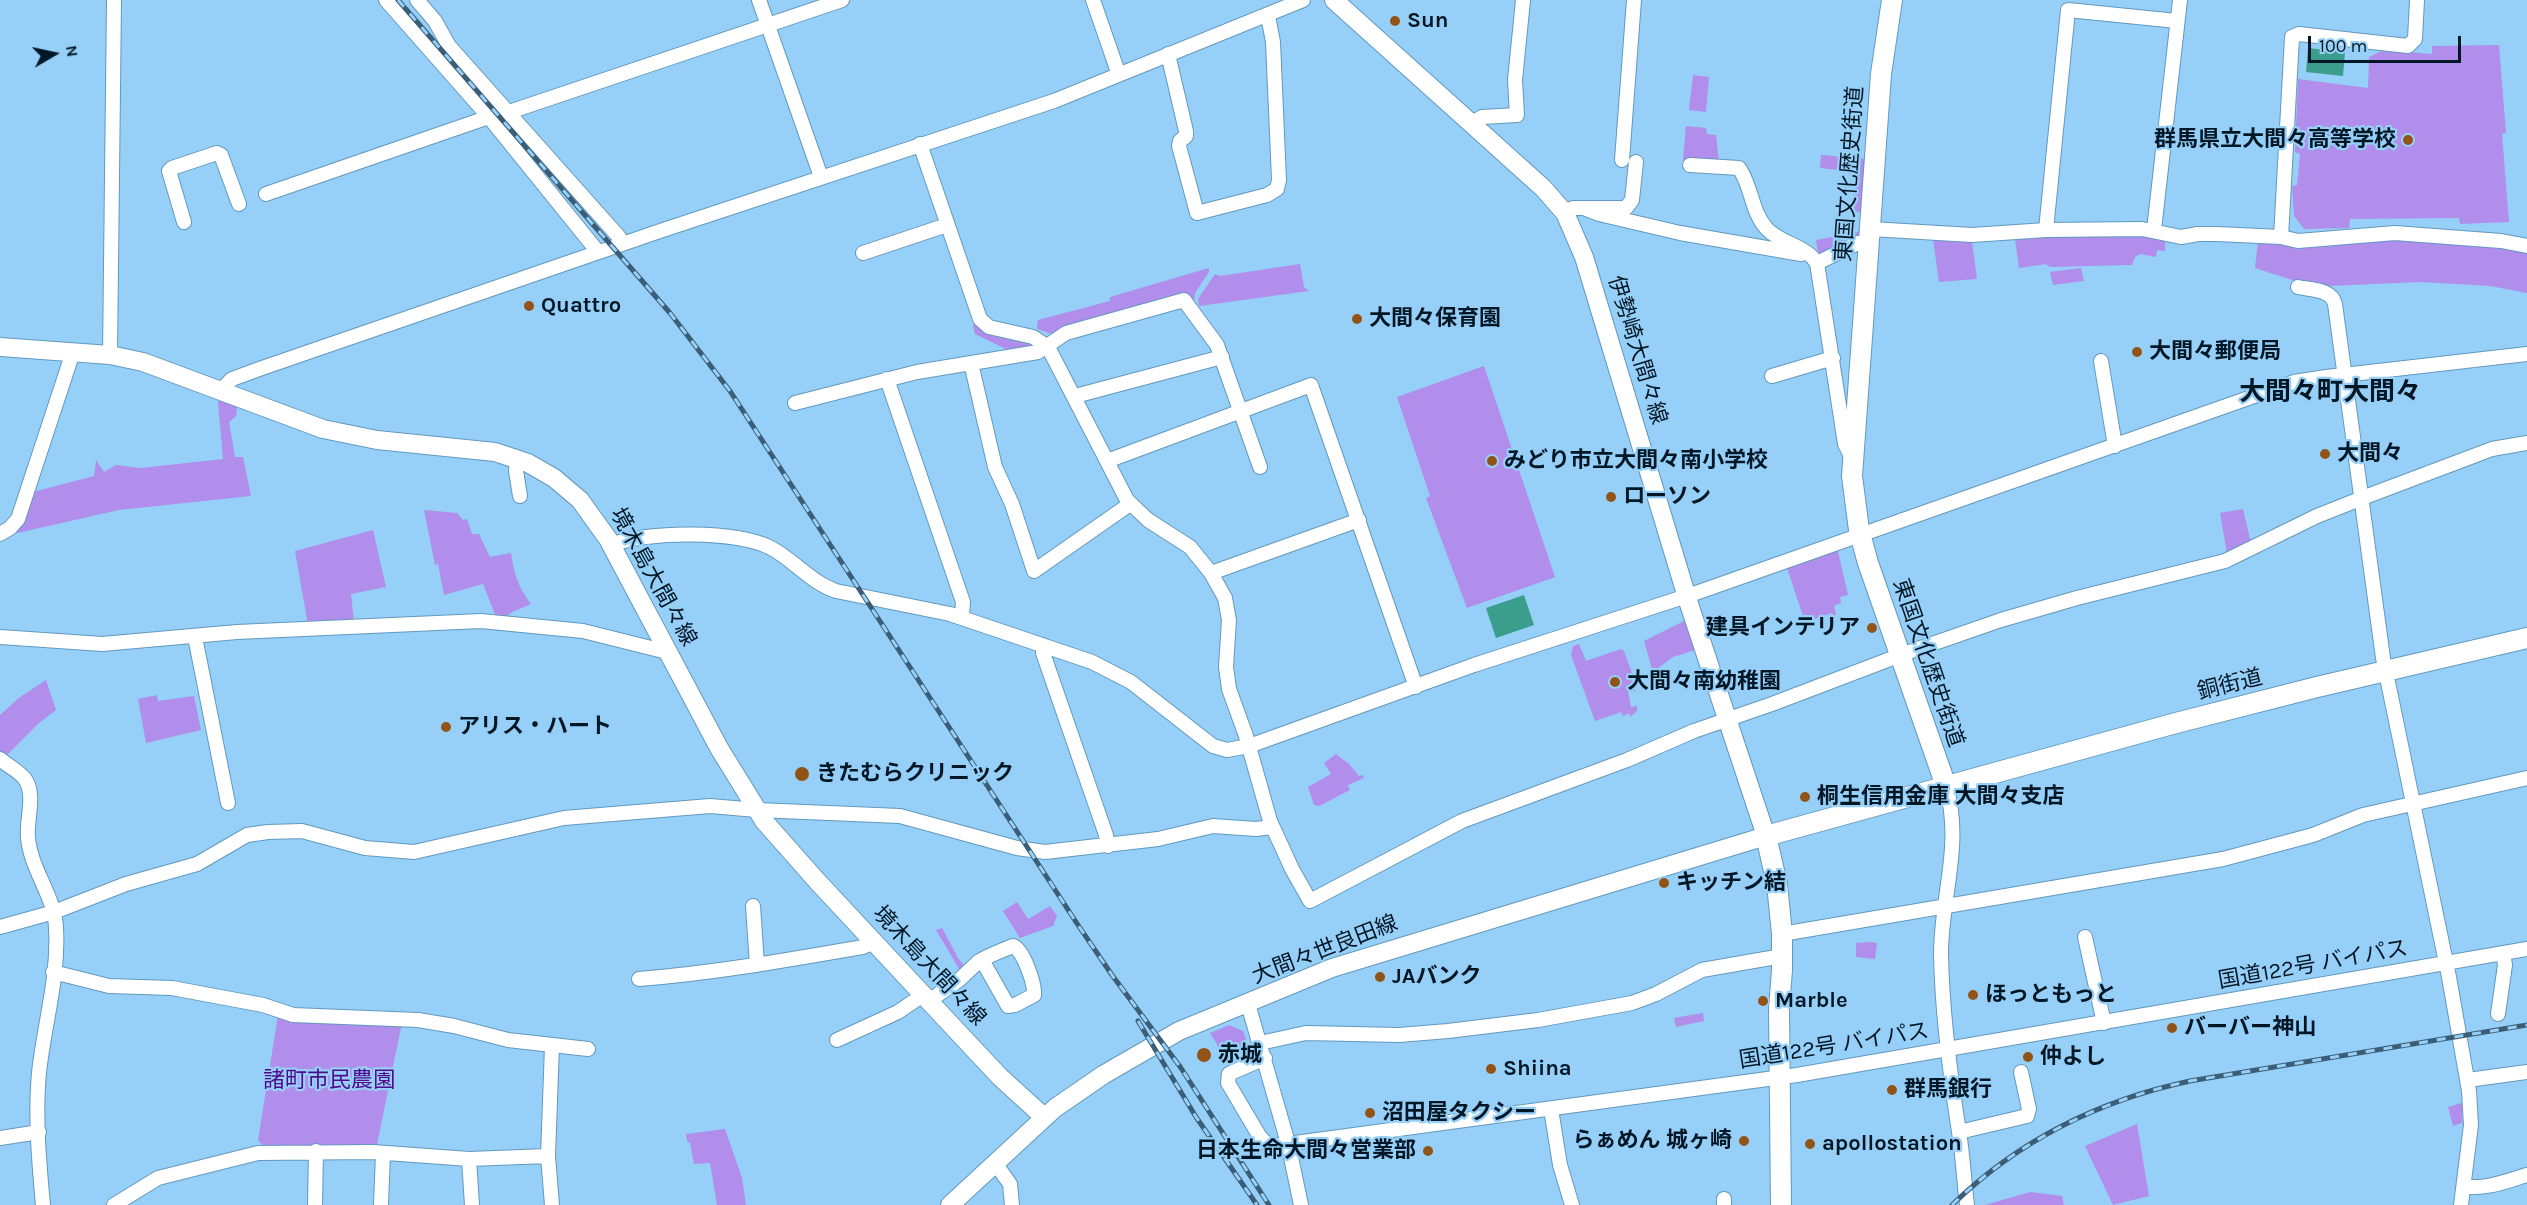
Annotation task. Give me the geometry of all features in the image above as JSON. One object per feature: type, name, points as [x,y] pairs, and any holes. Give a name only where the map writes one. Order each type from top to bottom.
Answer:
[{"type":"highway","name":"東国文化歴史街道","points":[[1892,0],[1881,74],[1871,235],[1852,458],[1853,484],[1860,535],[1899,655],[1946,786]]},
{"type":"highway","name":"銅街道","points":[[1946,786],[2176,723],[2527,638]]},
{"type":"highway","points":[[1781,1205],[1779,1009],[1782,934],[1777,884],[1766,836],[1946,786]]},
{"type":"main road","name":"伊勢崎大間々線","points":[[1334,0],[1543,188],[1565,213],[1584,257],[1687,596],[1766,836]]},
{"type":"main road","name":"境木島大間々線","points":[[0,346],[110,356],[143,362],[323,429],[377,440],[495,452],[517,459],[549,475],[576,495],[611,545],[726,761],[757,810],[793,855],[926,998],[1000,1077],[1044,1117]]},
{"type":"main road","name":"大間々世良田線","points":[[950,1205],[1044,1117],[1074,1094],[1167,1037],[1314,975],[1382,952],[1766,836]]},
{"type":"street","points":[[110,356],[114,0]]},
{"type":"street","points":[[386,0],[489,117],[598,252]]},
{"type":"street","points":[[417,0],[435,21],[449,45],[619,237],[622,244]]},
{"type":"street","points":[[759,0],[820,177]]},
{"type":"street","points":[[509,115],[515,110],[842,0]]},
{"type":"street","points":[[1093,0],[1119,75]]},
{"type":"street","points":[[221,390],[232,379],[262,368],[820,177],[1054,101],[1303,0]]},
{"type":"street","points":[[1472,123],[1482,117],[1517,115],[1515,80],[1523,0]]},
{"type":"street","points":[[1565,213],[1573,208],[1623,209],[1629,206],[1632,200],[1629,161],[1634,0]]},
{"type":"street","points":[[2154,231],[2180,0]]},
{"type":"street","points":[[2281,237],[2292,37],[2299,34],[2408,46],[2415,39],[2417,0]]},
{"type":"street","points":[[2046,230],[2068,10],[2177,21]]},
{"type":"street","points":[[1168,54],[1186,131],[1186,136],[1180,141],[1179,147],[1197,213],[1267,195],[1277,189],[1279,180],[1273,42],[1268,16]]},
{"type":"street","points":[[266,194],[489,117]]},
{"type":"street","points":[[920,144],[982,322],[994,329],[1033,337],[1048,346],[1130,504],[1148,520],[1185,543],[1211,573],[1227,606],[1229,627],[1227,676],[1232,697],[1249,746],[1272,827],[1310,901],[1462,821],[1627,760],[1684,735],[1899,655],[2058,603],[2225,561],[2317,516],[2360,499],[2492,449],[2527,443]]},
{"type":"street","points":[[184,222],[169,171],[217,153],[221,155],[239,204]]},
{"type":"street","points":[[1690,165],[1739,168],[1762,224],[1776,236],[1813,258],[1833,358],[1845,444],[1852,458]]},
{"type":"street","points":[[1586,209],[1680,233],[1813,258],[1858,243],[1871,235],[1972,235],[2046,230],[2142,229],[2181,237],[2198,234],[2281,237],[2311,241],[2394,233],[2501,241],[2527,246]]},
{"type":"street","points":[[863,252],[947,225]]},
{"type":"street","points":[[2298,287],[2328,293],[2333,298],[2335,308],[2360,499],[2386,671],[2468,1080],[2471,1125],[2461,1205]]},
{"type":"street","points":[[795,403],[887,379],[1038,352],[1066,333],[1182,300],[1186,301],[1217,345],[1260,467]]},
{"type":"street","points":[[0,534],[18,519],[73,352]]},
{"type":"street","points":[[611,545],[631,539],[685,534],[747,541],[771,548],[813,579],[836,591],[962,617],[1092,662],[1131,682],[1213,746],[1227,750],[1249,746],[1558,636],[1582,631],[1687,596],[2294,382],[2527,354]]},
{"type":"street","points":[[1075,396],[1221,357]]},
{"type":"street","points":[[1772,376],[1833,358]]},
{"type":"street","points":[[2101,361],[2115,446]]},
{"type":"street","points":[[971,363],[995,466],[1009,497],[1034,571],[1130,504]]},
{"type":"street","points":[[887,379],[963,602],[962,617]]},
{"type":"street","points":[[1107,460],[1311,385],[1416,687]]},
{"type":"street","points":[[517,459],[516,471],[520,496]]},
{"type":"street","points":[[1211,573],[1359,520]]},
{"type":"street","points":[[0,637],[102,644],[253,631],[481,621],[572,629],[668,652]]},
{"type":"street","points":[[195,637],[228,803]]},
{"type":"street","points":[[1043,645],[1042,653],[1108,846]]},
{"type":"street","points":[[0,759],[23,777],[27,784],[28,837],[34,865],[54,912],[56,940],[39,1078],[43,1205]]},
{"type":"street","points":[[1782,934],[2223,859],[2313,835],[2363,815],[2527,778]]},
{"type":"street","points":[[1946,786],[1953,813],[1954,840],[1941,957],[1947,1049],[1960,1136],[1967,1205]]},
{"type":"street","points":[[0,927],[54,912],[126,884],[197,864],[247,835],[257,834],[297,831],[365,848],[411,852],[525,825],[574,817],[710,806],[900,816],[1017,848],[1060,852],[1158,839],[1213,825],[1256,829],[1272,827]]},
{"type":"street","points":[[753,906],[757,965]]},
{"type":"street","points":[[2085,937],[2104,1023]]},
{"type":"street","points":[[639,979],[757,965],[863,947],[874,942]]},
{"type":"street","points":[[837,1040],[926,998],[959,980],[982,960],[1013,946],[1019,948],[1034,986],[1034,995],[1015,1005],[1008,1006],[982,960]]},
{"type":"street","name":"国道122号 バイパス","points":[[1265,1058],[1229,1074],[1228,1083],[1263,1142],[1273,1146],[1779,1078],[2527,949]]},
{"type":"street","points":[[2498,1014],[2505,968],[2503,953]]},
{"type":"street","points":[[1260,1043],[1306,1033],[1416,1034],[1538,1020],[1632,1003],[1656,994],[1702,970],[1782,956]]},
{"type":"street","points":[[53,972],[109,986],[172,988],[270,1007],[293,1015],[417,1020],[508,1040],[588,1049]]},
{"type":"street","points":[[1248,1004],[1288,1143],[1301,1205]]},
{"type":"street","points":[[552,1046],[548,1156],[552,1205]]},
{"type":"street","points":[[1960,1136],[2027,1116],[2030,1109],[2021,1072]]},
{"type":"street","points":[[2468,1080],[2527,1073]]},
{"type":"street","points":[[1551,1109],[1560,1165],[1572,1205]]},
{"type":"street","points":[[0,1138],[39,1132]]},
{"type":"street","points":[[115,1205],[144,1185],[169,1174],[258,1153],[316,1151],[469,1159],[548,1156]]},
{"type":"street","points":[[315,1205],[316,1151]]},
{"type":"street","points":[[381,1205],[383,1153]]},
{"type":"street","points":[[469,1159],[472,1205]]},
{"type":"street","points":[[994,1163],[1010,1184],[1012,1205]]},
{"type":"street","points":[[2464,1186],[2492,1185],[2527,1175]]},
{"type":"green space","name":"群馬県立大間々高等学校","points":[[2499,45],[2506,133],[2502,134],[2509,222],[2460,224],[2459,218],[2350,219],[2349,228],[2304,229],[2294,216],[2292,186],[2297,185],[2300,154],[2295,152],[2298,79],[2368,88],[2369,57],[2384,50],[2432,54],[2432,46]]},
{"type":"green space","points":[[1693,75],[1709,77],[1706,112],[1689,110]]},
{"type":"green space","points":[[1686,126],[1706,128],[1707,134],[1716,135],[1719,162],[1683,160]]},
{"type":"green space","points":[[1821,155],[1867,159],[1864,213],[1851,211],[1855,180],[1852,175],[1848,174],[1848,171],[1820,168]]},
{"type":"green space","points":[[1863,225],[1861,236],[1821,256],[1818,254],[1816,240],[1858,232]]},
{"type":"green space","points":[[2152,234],[2165,238],[2165,251],[2157,250],[2156,257],[2140,254],[2135,257],[2132,265],[2050,267],[2046,264],[2019,268],[2015,239],[2044,236]]},
{"type":"green space","points":[[2393,236],[2527,250],[2527,293],[2490,286],[2421,282],[2329,286],[2292,280],[2255,268],[2258,241],[2294,247]]},
{"type":"green space","points":[[1933,239],[1972,241],[1977,279],[1939,282]]},
{"type":"green space","points":[[1300,264],[1304,287],[1309,291],[1199,306],[1198,299],[1215,274],[1220,276]]},
{"type":"green space","points":[[1209,268],[1209,272],[1195,293],[1194,306],[1191,304],[1055,335],[1037,329],[1038,320],[1110,301],[1110,297]]},
{"type":"green space","points":[[2081,268],[2084,281],[2053,285],[2050,272]]},
{"type":"green space","points":[[974,323],[989,331],[1040,347],[1012,352],[975,334]]},
{"type":"green space","points":[[1484,366],[1555,577],[1467,608],[1426,498],[1430,496],[1397,397]]},
{"type":"green space","points":[[223,397],[238,403],[236,416],[229,422],[235,457],[243,457],[251,496],[119,510],[4,536],[29,493],[94,476],[96,460],[104,472],[116,465],[141,468],[223,459],[218,402]]},
{"type":"green space","points":[[2243,509],[2251,543],[2227,553],[2220,513]]},
{"type":"green space","points":[[424,510],[457,513],[463,520],[467,519],[472,534],[479,534],[490,557],[511,553],[517,580],[531,604],[504,618],[496,617],[483,584],[444,595],[438,564],[435,565]]},
{"type":"green space","points":[[373,530],[386,587],[351,594],[354,622],[308,625],[295,551]]},
{"type":"green space","points":[[1837,547],[1848,595],[1840,597],[1841,603],[1834,606],[1836,615],[1833,616],[1832,613],[1805,622],[1786,565]]},
{"type":"green space","points":[[1688,619],[1699,649],[1673,657],[1653,672],[1644,641]]},
{"type":"green space","points":[[1579,644],[1586,661],[1621,649],[1624,651],[1632,673],[1635,691],[1628,692],[1631,707],[1637,706],[1637,711],[1630,717],[1629,713],[1623,716],[1621,712],[1595,721],[1571,655],[1573,646]]},
{"type":"green space","points":[[46,680],[56,710],[39,723],[4,758],[0,754],[0,715],[20,697]]},
{"type":"green space","points":[[157,695],[158,701],[194,696],[201,730],[146,743],[138,699]]},
{"type":"green space","points":[[1336,754],[1364,778],[1348,785],[1350,790],[1319,806],[1314,805],[1308,787],[1331,774],[1324,763]]},
{"type":"green space","points":[[1017,902],[1028,919],[1050,906],[1057,916],[1053,926],[1020,938],[1003,911]]},
{"type":"green space","points":[[942,928],[965,967],[961,972],[936,930]]},
{"type":"green space","points":[[1856,943],[1877,943],[1875,959],[1856,957]]},
{"type":"green space","points":[[1703,1013],[1704,1021],[1676,1027],[1674,1018]]},
{"type":"green space","name":"諸町市民農園","points":[[278,1015],[402,1023],[376,1149],[265,1148],[258,1140]]},
{"type":"green space","points":[[1229,1025],[1243,1031],[1246,1039],[1240,1053],[1226,1059],[1210,1033]]},
{"type":"green space","points":[[2462,1103],[2462,1123],[2453,1126],[2448,1107]]},
{"type":"green space","points":[[2137,1124],[2149,1196],[2113,1205],[2085,1146]]},
{"type":"green space","points":[[725,1129],[742,1178],[746,1205],[717,1205],[710,1163],[694,1164],[690,1143],[687,1141],[686,1134]]},
{"type":"green space","points":[[2030,1192],[2062,1196],[2064,1205],[1985,1205]]},
{"type":"shaded area","points":[[2308,48],[2345,52],[2343,76],[2306,72]]},
{"type":"shaded area","points":[[1524,595],[1534,625],[1496,638],[1486,608]]},
{"type":"railway","points":[[398,0],[670,313],[730,391],[1078,925],[1181,1068],[1269,1205]]},
{"type":"railway","points":[[1138,1021],[1196,1117],[1257,1205]]},
{"type":"railway","points":[[1952,1205],[2004,1161],[2033,1143],[2062,1126],[2124,1099],[2190,1081],[2527,1025]]},
{"type":"place","name":"Sun","points":[[1395,21]]},
{"type":"place","name":"群馬県立大間々高等学校","points":[[2408,140]]},
{"type":"place","name":"Quattro","points":[[529,306]]},
{"type":"place","name":"大間々保育園","points":[[1357,319]]},
{"type":"place","name":"大間々郵便局","points":[[2137,352]]},
{"type":"place","name":"大間々","points":[[2325,454]]},
{"type":"place","name":"みどり市立大間々南小学校","points":[[1492,461]]},
{"type":"place","name":"ローソン","points":[[1611,497]]},
{"type":"place","name":"建具インテリア","points":[[1872,628]]},
{"type":"place","name":"大間々南幼稚園","points":[[1615,682]]},
{"type":"place","name":"アリス・ハート","points":[[446,727]]},
{"type":"place","name":"きたむらクリニック","points":[[802,774]]},
{"type":"place","name":"桐生信用金庫 大間々支店","points":[[1805,797]]},
{"type":"place","name":"キッチン結","points":[[1664,883]]},
{"type":"place","name":"JAバンク","points":[[1380,977]]},
{"type":"place","name":"ほっともっと","points":[[1973,995]]},
{"type":"place","name":"Marble","points":[[1763,1001]]},
{"type":"place","name":"バーバー神山","points":[[2172,1028]]},
{"type":"place","name":"赤城","points":[[1204,1055]]},
{"type":"place","name":"仲よし","points":[[2028,1057]]},
{"type":"place","name":"Shiina","points":[[1491,1069]]},
{"type":"place","name":"群馬銀行","points":[[1892,1090]]},
{"type":"place","name":"沼田屋タクシー","points":[[1370,1113]]},
{"type":"place","name":"らぁめん 城ヶ崎","points":[[1744,1141]]},
{"type":"place","name":"apollostation","points":[[1810,1144]]},
{"type":"place","name":"日本生命大間々営業部","points":[[1428,1151]]},
{"type":"district","name":"大間々町大間々","points":[[2330,393]]}]
